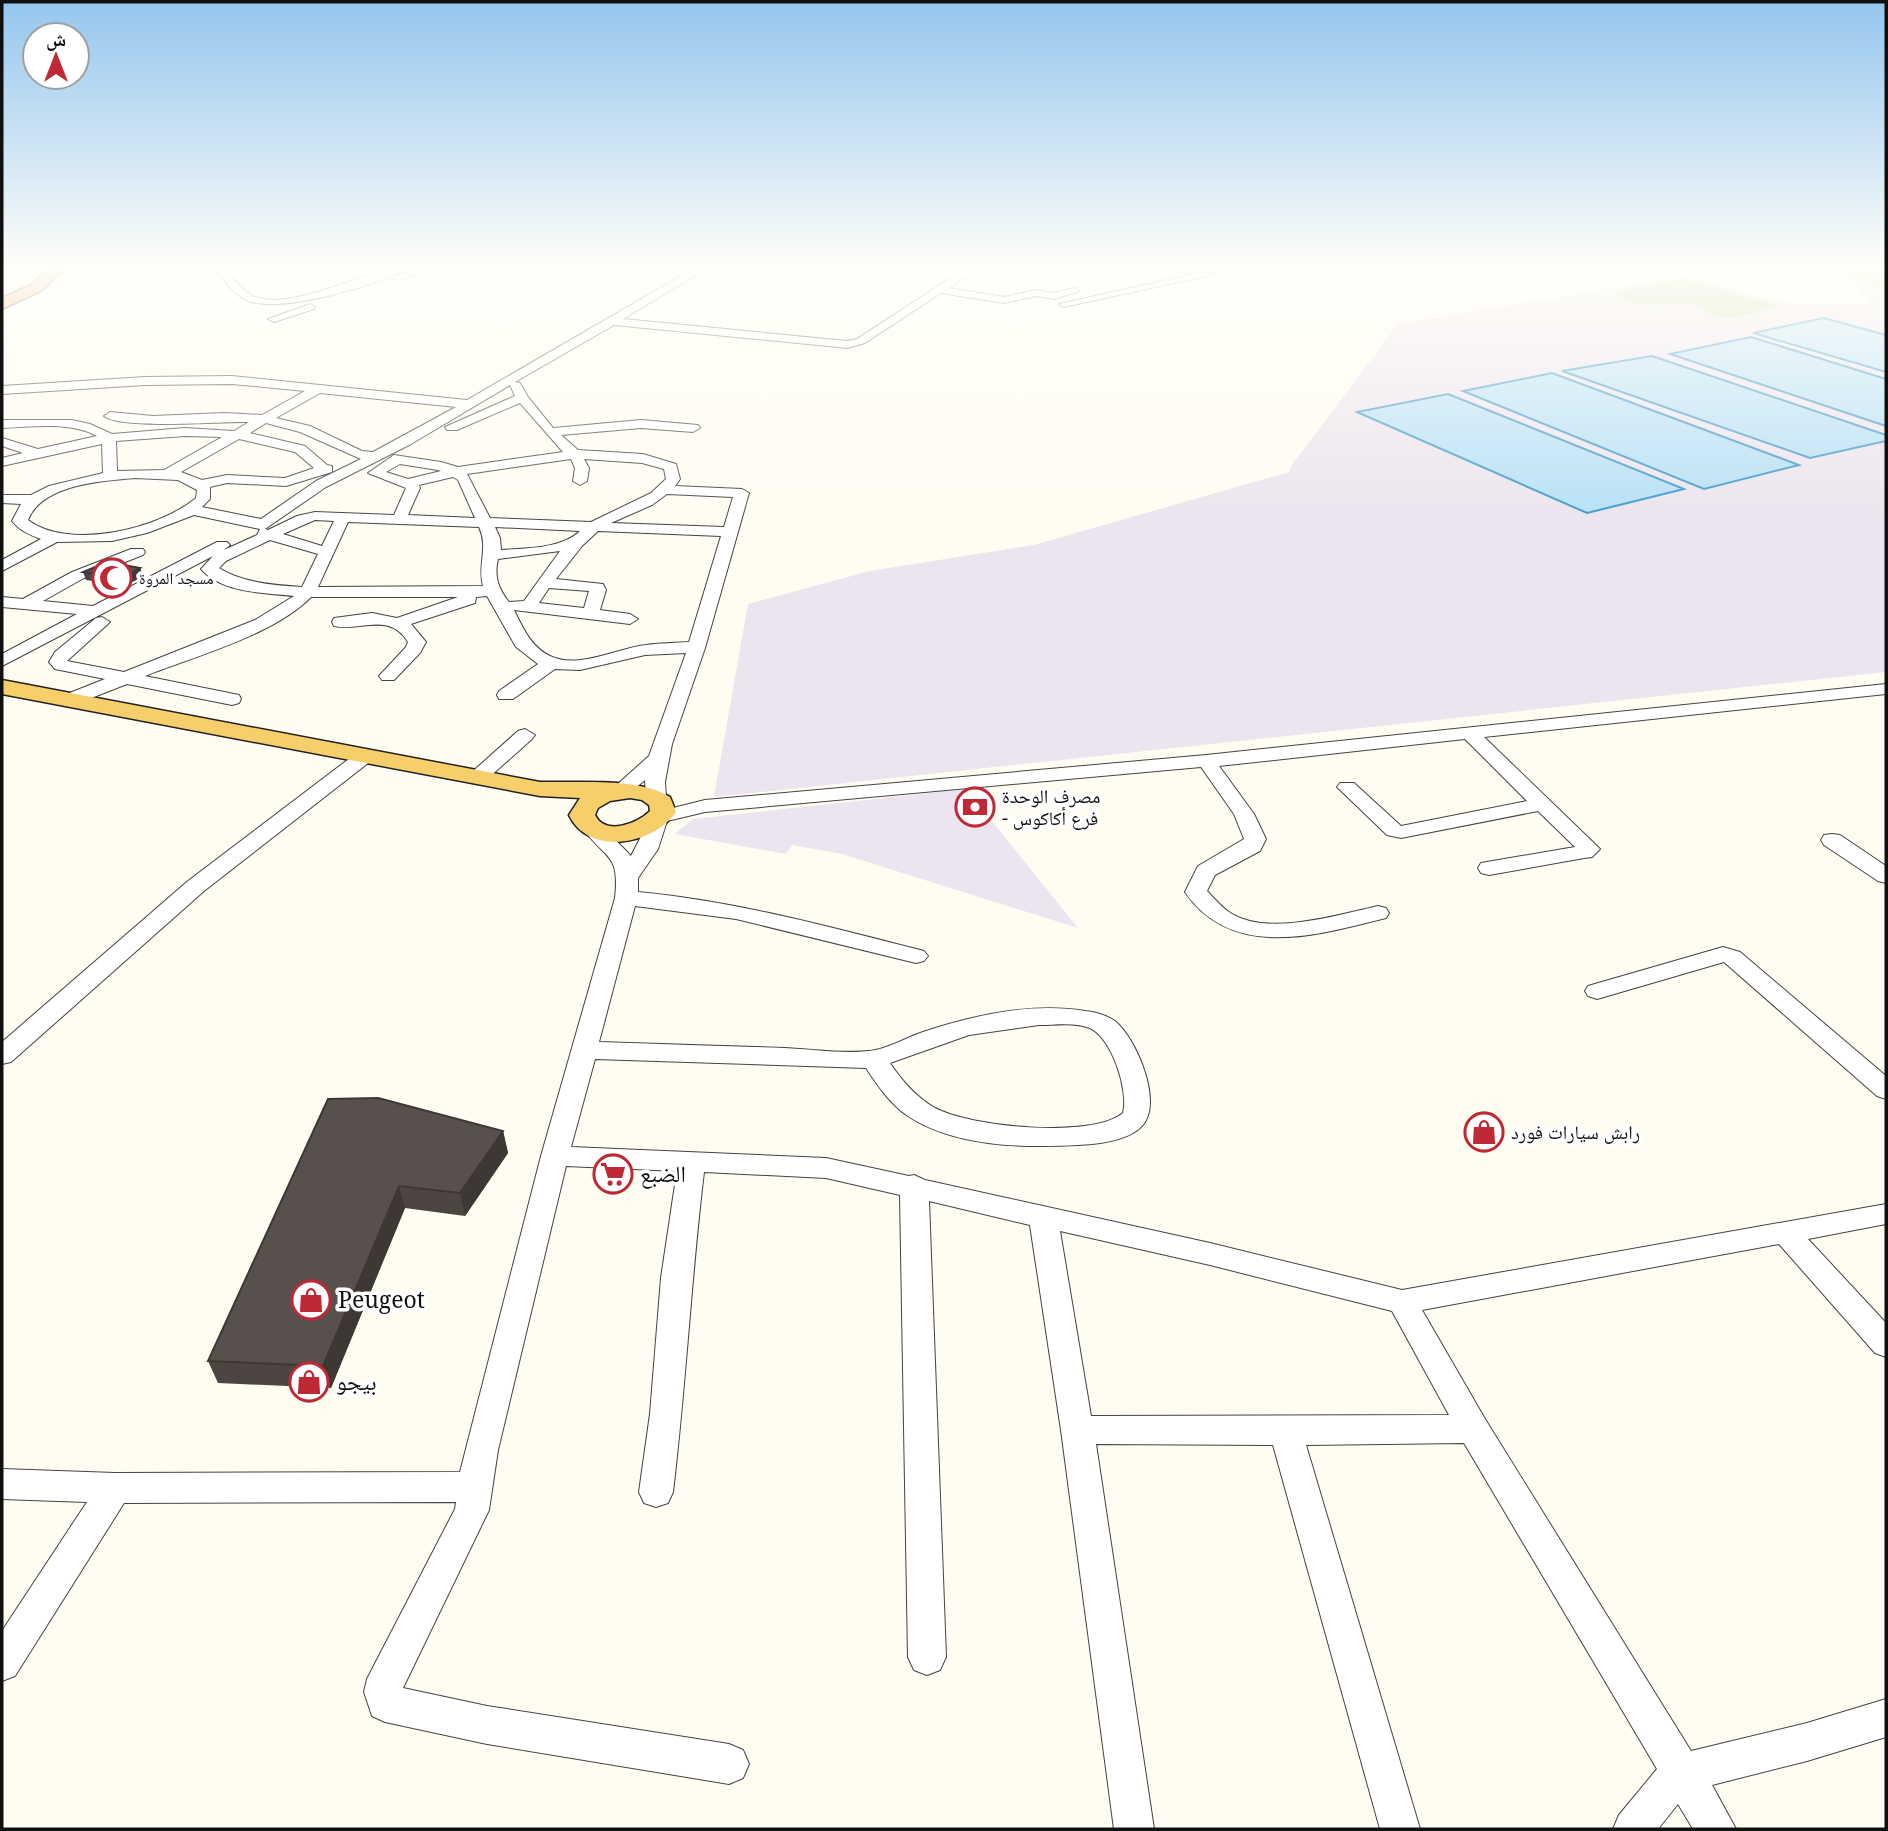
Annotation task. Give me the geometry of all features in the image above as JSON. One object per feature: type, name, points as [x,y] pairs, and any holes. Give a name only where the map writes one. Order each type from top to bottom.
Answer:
[{"type":"main road","points":[[2,687],[540,789],[640,792],[659,809],[627,833],[589,825],[566,802],[540,789]]},
{"type":"main road","points":[[589,825],[582,815],[588,804],[617,792]]},
{"type":"street","points":[[560,350],[375,457],[321,484],[262,530],[213,562],[210,573],[245,586],[308,592],[497,597],[528,607],[630,619]]},
{"type":"street","points":[[2,390],[137,392],[214,379],[321,387],[468,404]]},
{"type":"street","points":[[167,474],[284,393],[288,384]]},
{"type":"street","points":[[515,384],[522,398],[550,432],[576,456],[582,468],[580,481]]},
{"type":"street","points":[[149,473],[236,428],[265,419],[321,387]]},
{"type":"street","points":[[110,416],[137,392]]},
{"type":"street","points":[[522,398],[439,434],[375,473],[409,482],[456,471],[576,456],[616,456],[659,462],[671,467],[674,473],[666,490],[655,500],[617,513],[573,544],[528,607]]},
{"type":"street","points":[[79,426],[110,416],[236,428],[312,451],[331,467]]},
{"type":"street","points":[[265,419],[305,429],[358,454],[375,457]]},
{"type":"street","points":[[149,433],[166,420]]},
{"type":"street","points":[[2,424],[79,426],[94,429],[109,438]]},
{"type":"street","points":[[2,429],[23,424]]},
{"type":"street","points":[[550,432],[653,424],[693,428]]},
{"type":"street","points":[[2,462],[109,438],[236,428]]},
{"type":"street","points":[[109,438],[110,476]]},
{"type":"street","points":[[2,442],[38,453]]},
{"type":"street","points":[[200,485],[227,479],[286,482],[331,467],[358,454]]},
{"type":"street","points":[[397,459],[456,471],[464,478],[493,544],[487,572],[497,597],[522,643],[535,655],[550,664],[580,665],[645,650],[696,647]]},
{"type":"street","points":[[2,529],[24,527],[56,537],[91,538],[129,533],[166,523],[193,510],[205,494],[200,485],[187,478],[167,474],[110,476],[60,488],[35,500],[21,514],[20,521],[24,527]]},
{"type":"street","points":[[399,519],[413,488],[409,482]]},
{"type":"street","points":[[666,490],[742,493],[659,759],[654,782],[659,809],[647,849],[627,886],[555,1156],[474,1487],[472,1510],[386,1679],[383,1692],[385,1703],[487,1725],[729,1764]]},
{"type":"street","points":[[2,499],[35,500]]},
{"type":"street","points":[[193,510],[327,552]]},
{"type":"street","points":[[3,660],[98,616],[192,560],[262,530],[308,517],[729,532]]},
{"type":"street","points":[[69,699],[261,624],[295,605],[308,592],[343,517]]},
{"type":"street","points":[[129,533],[128,543],[148,555]]},
{"type":"street","points":[[2,566],[56,537]]},
{"type":"street","points":[[492,555],[573,544]]},
{"type":"street","points":[[28,603],[78,575],[148,555],[192,560]]},
{"type":"street","points":[[546,583],[597,587],[590,615]]},
{"type":"street","points":[[369,618],[398,594]]},
{"type":"street","points":[[395,624],[497,597]]},
{"type":"street","points":[[2,602],[28,603],[98,616]]},
{"type":"street","points":[[98,616],[61,656],[58,663],[66,667],[232,699]]},
{"type":"street","points":[[340,622],[369,618],[395,624],[414,635],[417,642],[414,649],[388,676]]},
{"type":"street","points":[[506,695],[550,664]]},
{"type":"street","points":[[659,809],[1206,761],[1886,689]]},
{"type":"street","points":[[1470,734],[1589,849],[1489,868]]},
{"type":"street","points":[[479,776],[525,736]]},
{"type":"street","points":[[2,1056],[196,886],[365,756]]},
{"type":"street","points":[[617,792],[659,759]]},
{"type":"street","points":[[1206,761],[1244,814],[1255,839],[1252,846],[1206,871],[1196,892],[1212,910],[1227,921],[1245,928],[1259,929],[1306,928],[1378,913]]},
{"type":"street","points":[[1347,786],[1394,831],[1401,832],[1542,804]]},
{"type":"street","points":[[589,825],[620,855],[627,886]]},
{"type":"street","points":[[1832,840],[1886,876]]},
{"type":"street","points":[[627,886],[676,901],[751,914],[916,956]]},
{"type":"street","points":[[1597,991],[1723,954],[1732,957],[1886,1090]]},
{"type":"street","points":[[584,1050],[874,1060],[900,1049],[996,1019],[1075,1017],[1106,1027],[1116,1039],[1134,1078],[1139,1100],[1134,1117],[1126,1126],[1105,1134],[1077,1137],[979,1131],[925,1114],[897,1092],[874,1060]]},
{"type":"street","points":[[555,1156],[827,1168],[914,1185],[1402,1302],[1886,1214]]},
{"type":"street","points":[[656,1492],[666,1414],[676,1278],[692,1160]]},
{"type":"street","points":[[914,1185],[927,1657]]},
{"type":"street","points":[[1043,1217],[1077,1430],[1134,1829]]},
{"type":"street","points":[[1784,1231],[1886,1344]]},
{"type":"street","points":[[1402,1302],[1473,1429],[1716,1829]]},
{"type":"street","points":[[1077,1430],[1286,1432],[1473,1429]]},
{"type":"street","points":[[1286,1432],[1400,1829]]},
{"type":"street","points":[[2,1484],[115,1488],[474,1487]]},
{"type":"street","points":[[2,1663],[115,1488]]},
{"type":"street","points":[[1633,1829],[1662,1792],[1682,1773],[1807,1742],[1886,1718]]},
{"type":"shaded area","points":[[1378,350],[1886,350],[1886,672],[714,797],[748,604],[870,571],[1034,545],[1289,472]]},
{"type":"shaded area","points":[[966,789],[1078,928],[842,854],[792,845],[786,854],[675,834],[693,819]]},
{"type":"water","points":[[1687,350],[1794,350],[1886,379],[1886,426],[1670,354]]},
{"type":"water","points":[[1812,350],[1886,350],[1886,372]]},
{"type":"water","points":[[1652,356],[1886,435],[1886,441],[1810,458],[1562,371]]},
{"type":"water","points":[[1552,373],[1799,465],[1704,489],[1463,391]]},
{"type":"water","points":[[1448,394],[1684,489],[1587,513],[1357,412]]},
{"type":"building","points":[[107,562],[140,568],[122,578],[83,572]]},
{"type":"building","name":"Peugeot","points":[[378,1098],[503,1131],[460,1193],[399,1186],[323,1366],[208,1361],[328,1099]]},
{"type":"place","name":"مسجد المروة","points":[[112,578]]},
{"type":"place","name":"مصرف الوحدة - فرع أكاكوس","points":[[975,807]]},
{"type":"place","name":"رابش سيارات فورد","points":[[1484,1132]]},
{"type":"place","name":"الضبع","points":[[613,1174]]},
{"type":"place","name":"Peugeot","points":[[311,1300]]},
{"type":"place","name":"بيجو","points":[[309,1382]]}]
